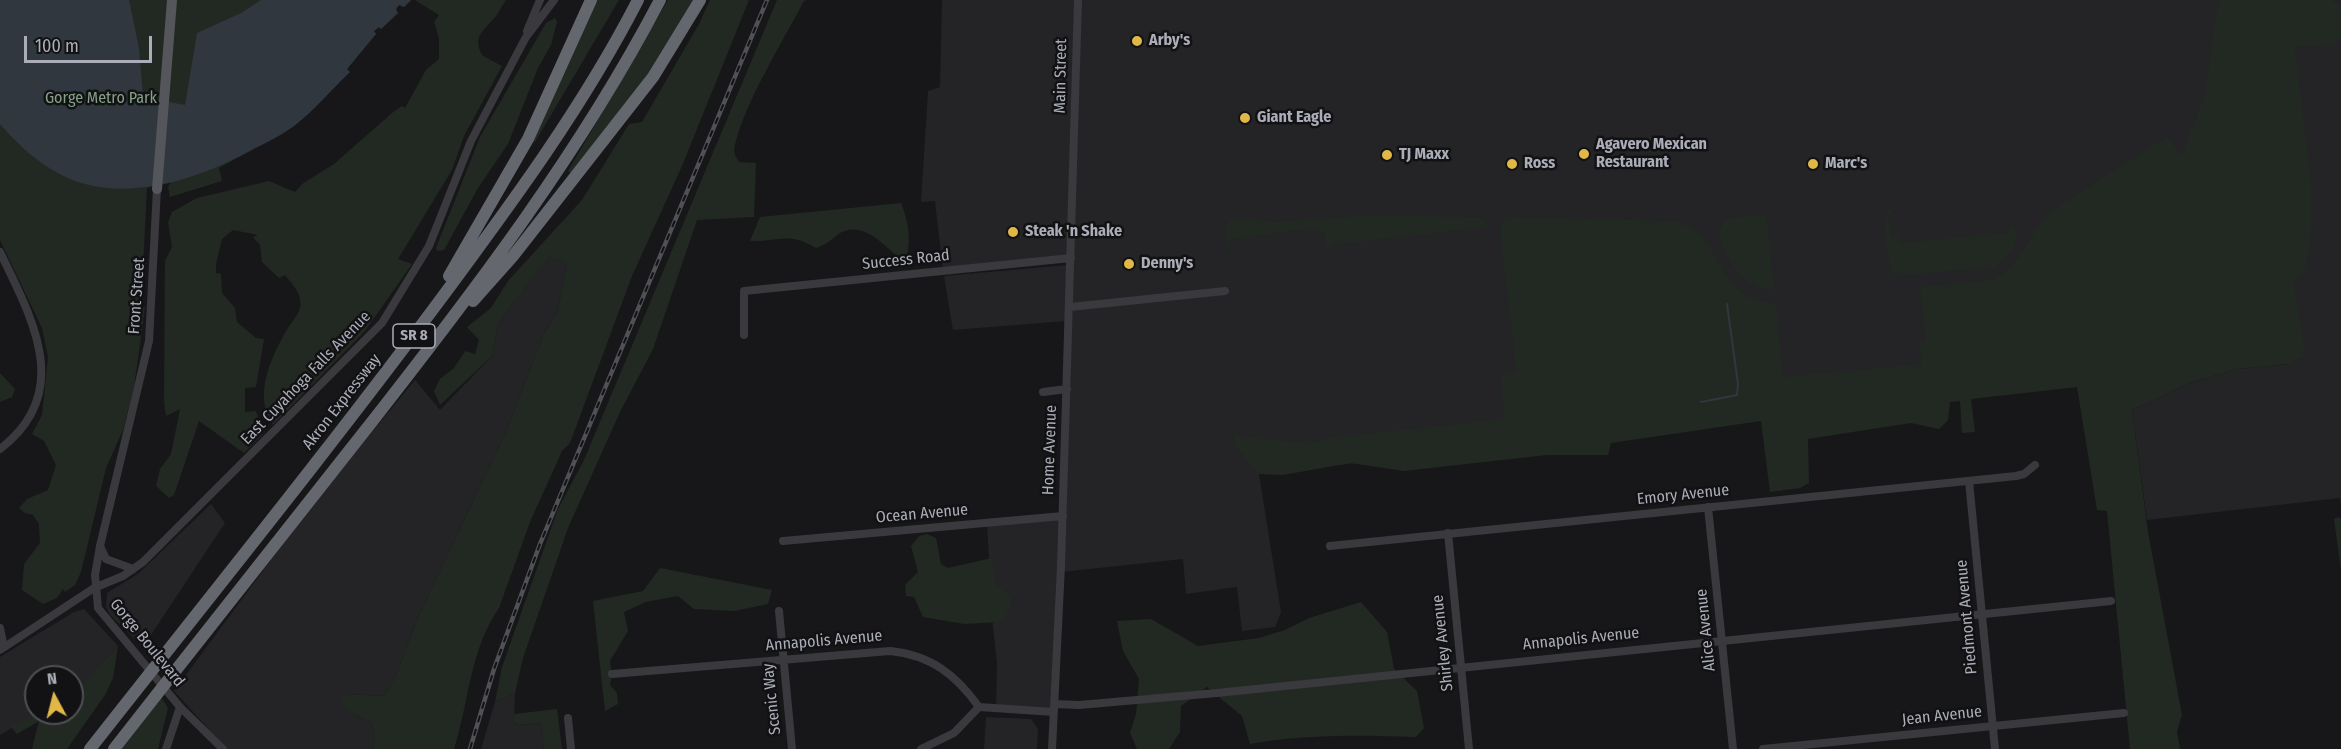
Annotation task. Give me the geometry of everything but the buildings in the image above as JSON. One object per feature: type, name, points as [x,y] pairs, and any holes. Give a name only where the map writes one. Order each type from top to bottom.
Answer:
[{"type":"highway","points":[[404,349],[478,229],[528,139],[591,0]]},
{"type":"highway","name":"Akron Expressway","points":[[90,749],[166,651],[216,592],[404,349],[546,153],[638,0]]},
{"type":"highway","name":"SR 8","points":[[114,749],[422,358],[502,250],[564,159],[642,34],[660,0]]},
{"type":"highway","points":[[422,358],[513,256],[621,119],[666,58],[700,0]]},
{"type":"main road","name":"Front Street","points":[[157,189],[172,0]]},
{"type":"street","name":"East Cuyahoga Falls Avenue","points":[[2,648],[94,588],[133,569],[229,479],[382,323],[429,246],[471,141],[526,37],[540,0]]},
{"type":"street","name":"East Cuyahoga Falls Avenue","points":[[526,37],[554,0]]},
{"type":"street","name":"Main Street","points":[[1075,153],[1078,0]]},
{"type":"street","name":"Home Avenue","points":[[1052,749],[1063,516],[1075,153]]},
{"type":"street","name":"Front Street","points":[[94,588],[100,546],[149,341],[157,189]]},
{"type":"street","points":[[0,252],[36,330],[42,367],[30,414],[16,434],[0,448]]},
{"type":"street","name":"Success Road","points":[[744,334],[744,291],[1071,258]]},
{"type":"street","points":[[1070,308],[1225,291]]},
{"type":"street","points":[[1043,392],[1067,389]]},
{"type":"street","name":"Emory Avenue","points":[[1330,546],[2016,476],[2024,474],[2036,465]]},
{"type":"street","name":"Piedmont Avenue","points":[[1969,481],[1995,749]]},
{"type":"street","name":"Alice Avenue","points":[[1708,507],[1733,749]]},
{"type":"street","name":"Ocean Avenue","points":[[783,541],[1063,516]]},
{"type":"street","name":"Shirley Avenue","points":[[1448,533],[1469,749]]},
{"type":"street","points":[[100,546],[106,559],[133,569]]},
{"type":"street","name":"Gorge Boulevard","points":[[94,588],[95,601],[104,619],[180,707],[166,749]]},
{"type":"street","name":"Annapolis Avenue","points":[[612,674],[877,650],[913,654],[945,670],[958,680],[979,707],[1054,708],[2111,601]]},
{"type":"street","name":"Scenic Way","points":[[779,611],[792,749]]},
{"type":"street","points":[[0,628],[2,648]]},
{"type":"street","points":[[180,707],[223,749]]},
{"type":"street","points":[[921,749],[954,733],[979,707]]},
{"type":"street","name":"Jean Avenue","points":[[1763,749],[2124,713]]},
{"type":"street","points":[[567,718],[571,749]]},
{"type":"shaded area","points":[[0,0],[129,0],[139,48],[143,97],[185,105],[197,33],[243,12],[261,0],[411,0],[404,7],[399,5],[396,9],[398,13],[381,29],[379,27],[374,31],[376,34],[347,69],[350,72],[309,114],[289,130],[228,162],[178,181],[125,189],[99,187],[74,181],[37,159],[11,137],[0,124]]},
{"type":"shaded area","points":[[942,0],[2341,0],[2341,505],[2340,498],[2147,520],[2132,410],[2192,382],[2237,369],[2289,364],[2303,356],[1259,474],[1281,612],[1275,627],[1242,631],[1237,587],[1186,594],[1183,559],[1061,572],[1054,712],[996,708],[997,664],[987,523],[1063,516],[1071,259],[943,271],[935,201],[921,202],[928,91],[940,87]]},
{"type":"shaded area","points":[[549,255],[567,263],[558,310],[543,336],[506,432],[418,617],[396,676],[384,696],[347,694],[350,712],[371,722],[375,737],[373,749],[227,749],[174,691],[313,503],[415,380],[440,410],[492,356],[498,324]]},
{"type":"shaded area","points":[[1068,265],[1065,321],[953,330],[944,276]]},
{"type":"shaded area","points":[[211,504],[225,523],[143,647],[110,615],[106,607],[107,593],[138,574]]},
{"type":"shaded area","points":[[84,609],[118,646],[84,684],[84,665],[24,665],[24,721],[0,735],[0,657],[74,612]]},
{"type":"shaded area","points":[[515,693],[514,722],[519,725],[541,723],[544,749],[481,749],[495,702]]},
{"type":"shaded area","points":[[986,717],[1031,719],[1038,729],[1037,749],[984,749]]},
{"type":"green space","name":"Gorge Metro Park","points":[[0,0],[411,0],[404,7],[399,5],[396,9],[398,13],[381,29],[379,27],[374,31],[376,34],[347,69],[350,72],[294,126],[219,168],[222,181],[170,197],[168,187],[171,182],[147,188],[141,307],[145,307],[134,387],[123,430],[106,468],[81,572],[75,585],[65,592],[63,589],[57,598],[43,604],[22,590],[24,564],[40,543],[39,524],[33,515],[19,508],[27,499],[48,490],[56,465],[44,441],[32,434],[42,415],[48,357],[42,328],[0,240]]},
{"type":"green space","points":[[415,0],[506,0],[483,30],[478,43],[483,56],[502,66],[464,136],[452,170],[398,259],[412,264],[365,331],[273,425],[264,403],[266,379],[279,344],[299,311],[300,299],[297,290],[285,275],[279,278],[262,262],[260,245],[253,237],[258,235],[233,230],[222,239],[216,273],[221,274],[222,293],[235,308],[237,322],[256,338],[264,339],[256,387],[245,388],[245,412],[256,411],[263,434],[244,453],[199,421],[174,495],[169,498],[156,486],[160,469],[171,454],[180,409],[166,416],[164,402],[165,261],[172,247],[168,222],[172,212],[197,198],[269,181],[295,192],[302,184],[334,164],[392,113],[402,106],[405,108],[426,70],[439,59],[439,38],[434,22],[439,15]]},
{"type":"green space","points":[[596,0],[619,0],[535,142],[532,141]]},
{"type":"green space","points":[[668,0],[693,0],[642,83],[572,174],[568,171]]},
{"type":"green space","points":[[710,0],[749,0],[682,166],[632,276],[570,443],[562,451],[530,522],[499,608],[482,641],[471,676],[454,749],[373,749],[375,737],[371,722],[350,712],[339,700],[347,694],[384,696],[396,676],[418,617],[506,432],[543,336],[558,310],[567,263],[549,256],[498,324],[492,356],[440,405],[434,391],[440,379],[454,368],[465,351],[475,354],[479,340],[467,327],[491,308],[508,281],[582,200],[629,124],[642,122],[699,24]]},
{"type":"green space","points":[[777,0],[807,0],[804,1],[756,91],[735,145],[734,150],[739,162],[756,163],[754,217],[697,220],[653,349],[620,412],[568,528],[523,658],[515,693],[495,702],[502,667],[558,509],[584,460]]},
{"type":"green space","points":[[2221,0],[2332,0],[2341,7],[2341,39],[2332,45],[2295,47],[2311,182],[2311,228],[2307,265],[2294,283],[2306,355],[2289,364],[2237,369],[2192,382],[2132,410],[2148,532],[2182,715],[2177,732],[2180,749],[2130,749],[2107,511],[2097,510],[2077,387],[1971,399],[1975,432],[1962,433],[1960,401],[1950,402],[1948,420],[1939,429],[1911,423],[1808,439],[1809,483],[1800,488],[1770,492],[1761,421],[1611,443],[1608,455],[1547,455],[1404,471],[1350,463],[1283,475],[1258,474],[1235,445],[1234,432],[1243,437],[1307,443],[1336,437],[1505,419],[1500,375],[1517,374],[1500,232],[1503,221],[1513,217],[1673,221],[1687,226],[1706,241],[1724,272],[1741,292],[1776,304],[1783,377],[1922,364],[1919,342],[1926,340],[1920,287],[1992,280],[2012,266],[2045,217],[2054,209],[2167,137],[2182,155],[2205,94],[2217,9]]},
{"type":"green space","points":[[555,18],[557,22],[551,45],[538,68],[508,144],[478,188],[444,250],[437,251],[436,248],[480,137],[546,23]]},
{"type":"green space","points":[[901,203],[907,222],[909,241],[907,255],[901,259],[875,237],[852,229],[844,231],[816,248],[791,239],[750,241],[760,217]]},
{"type":"green space","points":[[1889,208],[1893,212],[1888,214],[1891,237],[1898,237],[1898,243],[2009,233],[2009,225],[2015,229],[2017,239],[2014,247],[1994,267],[1896,276],[1892,271],[1887,254],[1885,222]]},
{"type":"green space","points":[[1367,215],[1479,217],[1487,224],[1489,234],[1486,227],[1330,245],[1329,253],[1324,233],[1314,228],[1232,239],[1229,246],[1228,263],[1225,225],[1235,218],[1277,222]]},
{"type":"green space","points":[[1762,215],[1767,217],[1774,289],[1771,290],[1760,288],[1743,278],[1726,253],[1718,233],[1725,218]]},
{"type":"green space","points":[[0,373],[15,389],[12,397],[0,402]]},
{"type":"green space","points":[[2338,517],[2341,519],[2341,570],[2334,519]]},
{"type":"green space","points":[[927,534],[936,538],[941,564],[948,568],[992,558],[996,584],[1011,598],[1011,608],[1001,622],[964,624],[923,617],[914,597],[906,596],[905,585],[918,572],[911,546],[919,536]]},
{"type":"green space","points":[[660,568],[772,590],[768,604],[734,611],[694,609],[678,596],[646,602],[624,612],[628,631],[610,661],[612,674],[610,685],[617,693],[618,704],[605,711],[593,601],[643,591]]},
{"type":"green space","points":[[1361,602],[1387,632],[1394,669],[1417,691],[1424,728],[1416,737],[1312,737],[1250,744],[1242,716],[1207,687],[1181,706],[1180,732],[1169,749],[1137,749],[1130,733],[1136,714],[1139,679],[1123,651],[1117,621],[1151,619],[1198,646],[1259,638],[1285,630],[1309,618]]},
{"type":"green space","points":[[118,646],[113,678],[105,695],[84,725],[84,683]]},
{"type":"green space","points":[[161,697],[168,708],[158,749],[122,749]]},
{"type":"green space","points":[[557,709],[562,749],[544,749],[541,723],[519,725],[514,722],[514,714]]},
{"type":"green space","points":[[24,720],[24,725],[32,725],[17,734],[11,727]]},
{"type":"green space","points":[[38,725],[84,725],[67,749],[32,749]]},
{"type":"waterway","points":[[1701,402],[1737,395],[1738,384],[1727,304]]},
{"type":"railway","points":[[470,749],[494,669],[540,544],[767,0]]},
{"type":"place","name":"Arby's","points":[[1137,41]]},
{"type":"place","name":"Giant Eagle","points":[[1245,118]]},
{"type":"place","name":"Agavero Mexican Restaurant","points":[[1584,154]]},
{"type":"place","name":"TJ Maxx","points":[[1387,155]]},
{"type":"place","name":"Ross","points":[[1512,164]]},
{"type":"place","name":"Marc's","points":[[1813,164]]},
{"type":"place","name":"Steak 'n Shake","points":[[1013,232]]},
{"type":"place","name":"Denny's","points":[[1129,264]]}]
